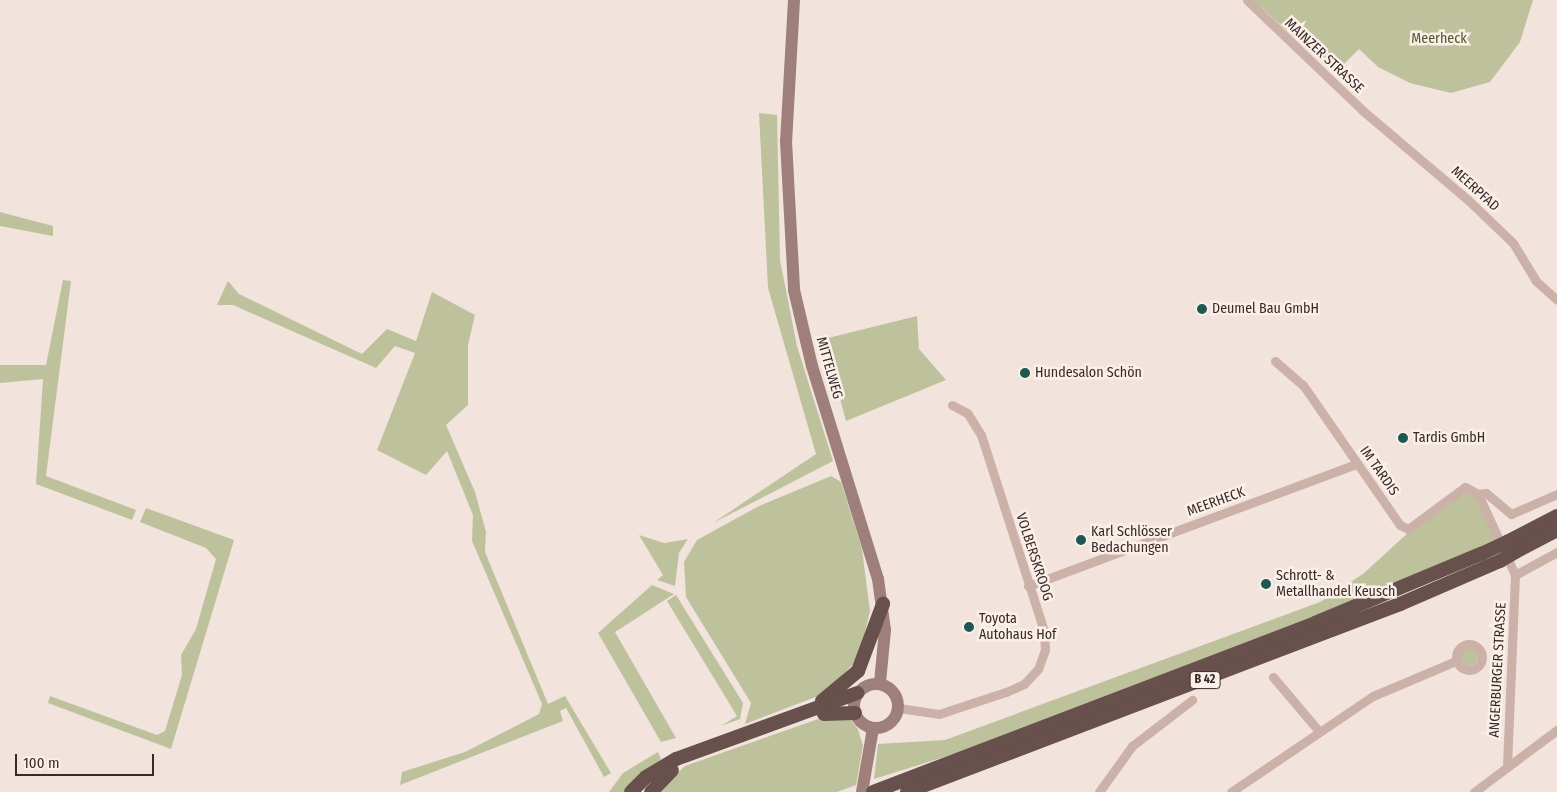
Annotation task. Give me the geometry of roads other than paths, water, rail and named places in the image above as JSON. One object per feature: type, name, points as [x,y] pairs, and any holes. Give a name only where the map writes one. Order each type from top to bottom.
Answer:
[{"type":"highway","name":"B 42","points":[[907,792],[1391,608],[1500,561],[1512,547],[1557,516]]},
{"type":"highway","name":"B 42","points":[[873,792],[1315,623],[1481,554],[1512,547],[1557,530]]},
{"type":"highway","points":[[796,717],[837,692],[858,671],[882,604]]},
{"type":"highway","points":[[631,792],[646,777],[676,759],[796,717],[857,693]]},
{"type":"highway","points":[[651,792],[664,774],[698,757],[831,712],[855,713]]},
{"type":"main road","name":"MITTELWEG","points":[[794,0],[786,194],[794,290],[882,604],[880,683]]},
{"type":"main road","points":[[880,683],[896,694],[899,708],[890,724],[873,728],[855,713],[857,693],[868,685],[880,683]]},
{"type":"main road","points":[[862,792],[873,728]]},
{"type":"street","name":"MAINZER STRASSE","points":[[1247,0],[1362,110]]},
{"type":"street","name":"MEERPFAD","points":[[1362,110],[1512,243],[1536,281],[1557,300]]},
{"type":"street","name":"IM TARDIS","points":[[1275,361],[1302,385],[1400,525],[1408,529],[1465,487],[1478,494]]},
{"type":"street","name":"VOLBERSKROOG","points":[[899,708],[952,712],[1024,684],[1038,668],[1045,650],[1044,631],[981,435],[966,413],[952,405]]},
{"type":"street","name":"MEERHECK","points":[[1028,586],[1356,464]]},
{"type":"street","points":[[1557,494],[1511,514],[1486,493],[1478,494],[1515,575],[1557,552]]},
{"type":"street","name":"ANGERBURGER STRASSE","points":[[1507,767],[1515,575]]},
{"type":"street","points":[[1231,792],[1318,730],[1373,696],[1456,661]]},
{"type":"street","points":[[1273,676],[1318,730]]},
{"type":"street","points":[[1099,792],[1132,746],[1192,700]]},
{"type":"street","points":[[1474,792],[1557,730]]},
{"type":"place","name":"Deumel Bau GmbH","points":[[1202,309]]},
{"type":"place","name":"Hundesalon Schön","points":[[1025,373]]},
{"type":"place","name":"Tardis GmbH","points":[[1403,438]]},
{"type":"place","name":"Karl Schlösser Bedachungen","points":[[1081,540]]},
{"type":"place","name":"Schrott- & Metallhandel Keusch","points":[[1266,584]]},
{"type":"place","name":"Toyota Autohaus Hof","points":[[969,627]]},
{"type":"park label","name":"Meerheck","points":[[1439,39]]}]
